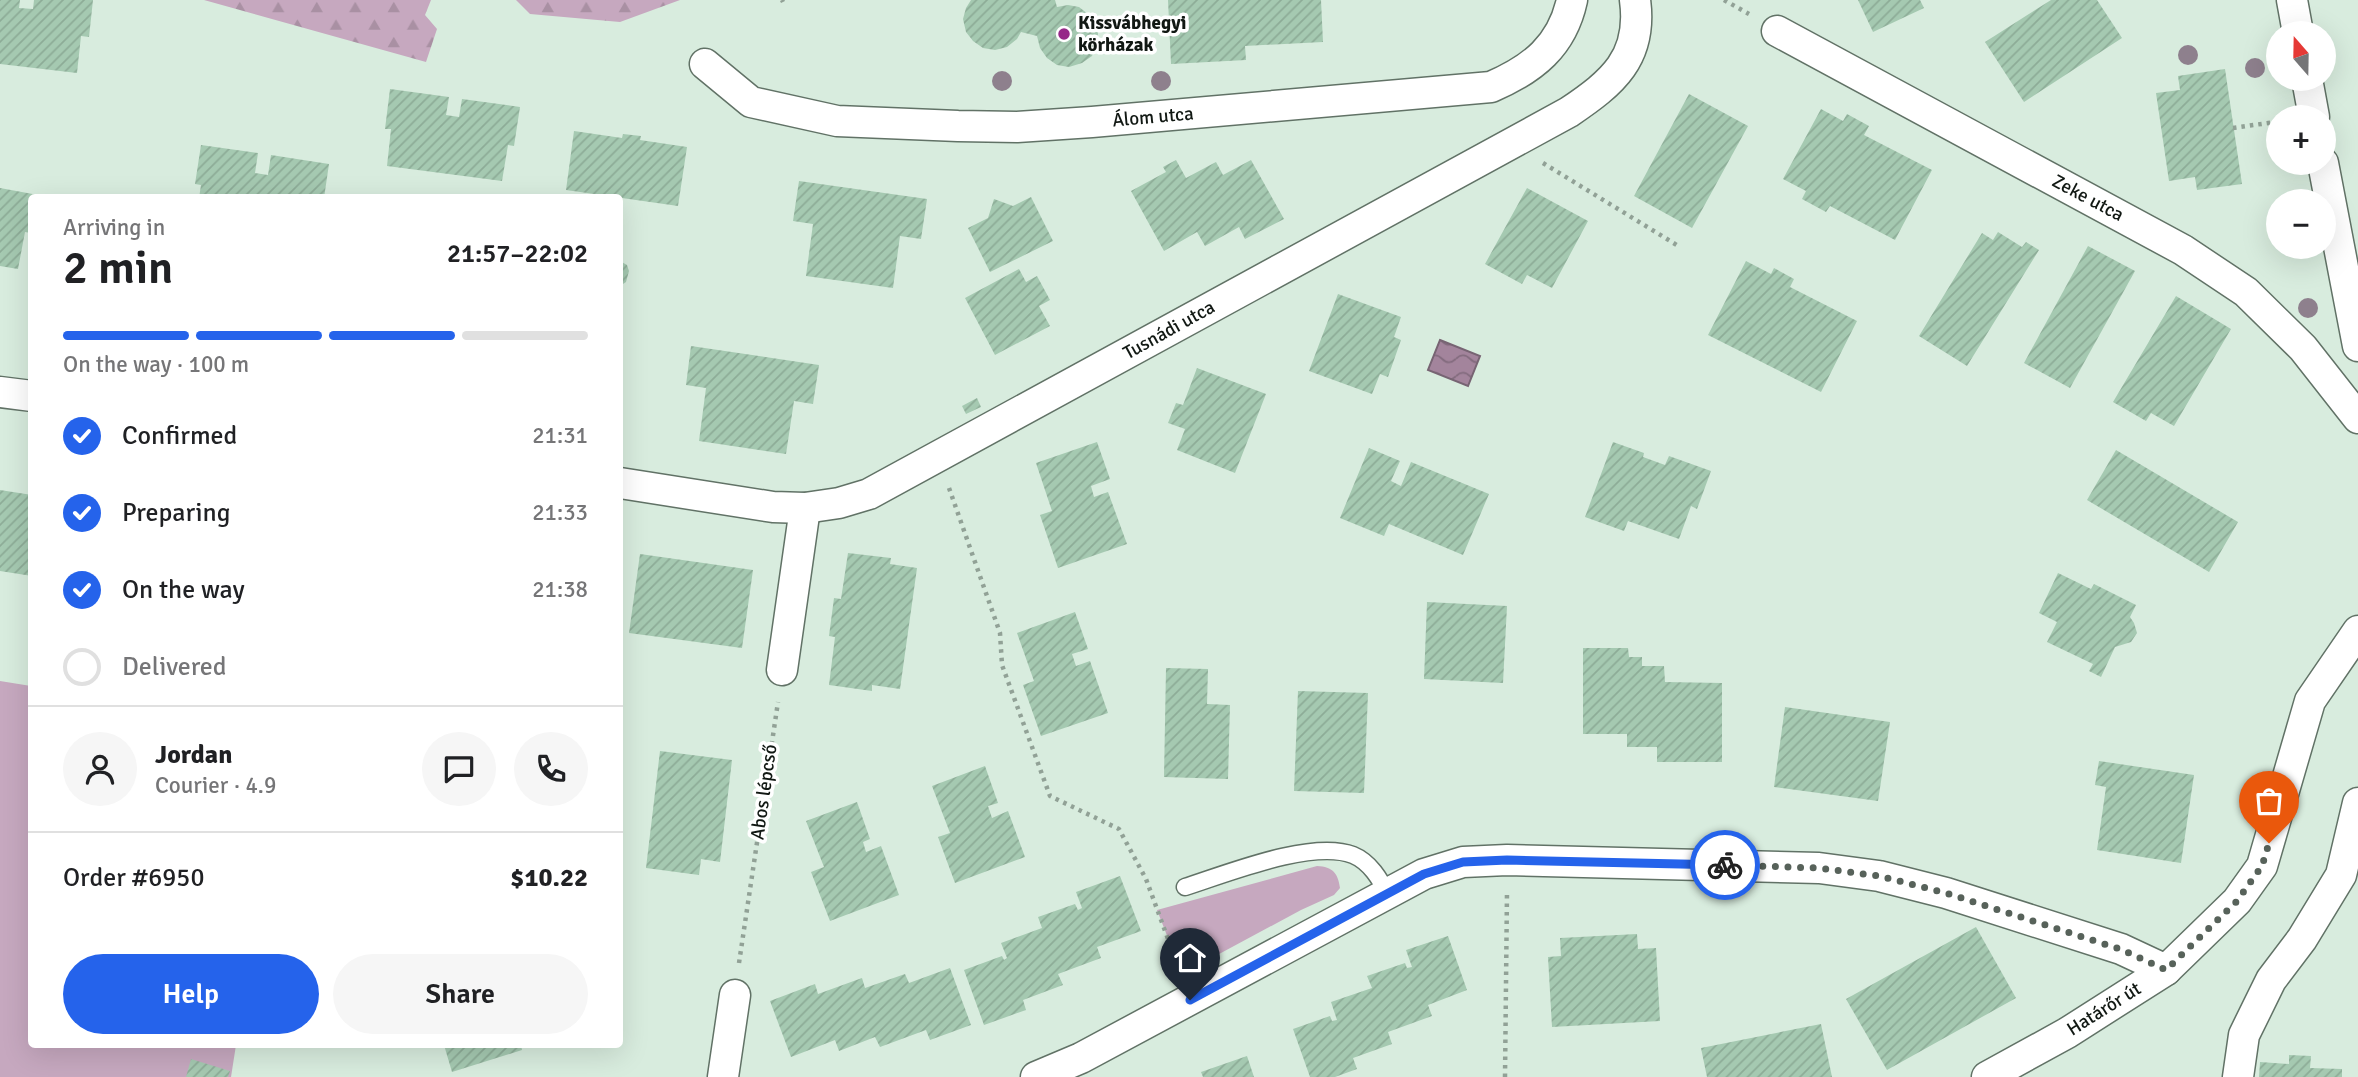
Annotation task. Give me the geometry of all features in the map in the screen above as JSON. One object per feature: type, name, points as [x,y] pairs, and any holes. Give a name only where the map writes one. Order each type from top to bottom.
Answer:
[{"type":"street","name":"Álom utca","points":[[705,64],[751,102],[837,121],[1017,127],[1092,122],[1491,87],[1536,63],[1556,40],[1569,15],[1572,0]]},
{"type":"street","name":"Tusnádi utca","points":[[623,483],[773,507],[805,508],[839,503],[869,494],[1569,112],[1602,90],[1624,66],[1634,36],[1634,0]]},
{"type":"street","points":[[2292,0],[2296,21]]},
{"type":"street","name":"Zeke utca","points":[[1777,31],[2183,250],[2246,292],[2303,348],[2358,418]]},
{"type":"street","points":[[2325,175],[2358,346]]},
{"type":"street","points":[[0,392],[28,396]]},
{"type":"street","points":[[782,670],[805,508]]},
{"type":"street","name":"Határőr út","points":[[1987,1077],[2067,1033],[2166,970],[2237,901],[2262,866],[2309,701],[2358,631]]},
{"type":"street","points":[[2238,1077],[2244,1035],[2271,980],[2302,939],[2342,875],[2358,803]]},
{"type":"street","points":[[1036,1077],[1081,1058],[1424,874],[1463,862],[1507,860],[1819,868],[1879,876],[1946,893],[2120,949],[2166,970]]},
{"type":"street","points":[[723,1077],[735,995]]},
{"type":"lane","points":[[1185,887],[1274,859],[1321,851],[1353,855],[1377,873],[1388,895]]},
{"type":"path","points":[[2233,128],[2266,123]]},
{"type":"path","points":[[1512,145],[1680,247]]},
{"type":"path","points":[[938,456],[1000,633],[1002,665],[1049,796],[1119,829],[1146,879],[1190,1000]]},
{"type":"path","name":"Abos lépcső","points":[[735,995],[782,670]]},
{"type":"path","points":[[1506,1077],[1507,860]]},
{"type":"green space","points":[[204,0],[431,0],[425,15],[437,29],[426,62]]},
{"type":"green space","points":[[516,0],[680,0],[620,22],[530,14]]},
{"type":"green space","points":[[0,681],[28,686],[28,1048],[236,1048],[231,1077],[0,1077]]},
{"type":"green space","points":[[1317,866],[1331,869],[1338,878],[1340,888],[1334,895],[1182,974],[1157,910]]},
{"type":"water","points":[[1440,340],[1480,356],[1468,386],[1428,370]]},
{"type":"building","points":[[0,0],[20,0],[19,8],[33,9],[34,0],[93,0],[89,37],[81,36],[77,73],[0,64]]},
{"type":"building","name":"Kissvábhegyi körházak","points":[[971,0],[1055,0],[1057,7],[1079,7],[1095,22],[1097,45],[1092,56],[1069,67],[1057,65],[1047,58],[1040,48],[1037,36],[1021,32],[1007,47],[995,50],[983,48],[966,32],[963,19]]},
{"type":"building","points":[[1168,0],[1321,0],[1323,42],[1245,46],[1246,60],[1171,64]]},
{"type":"building","points":[[1858,0],[1920,0],[1924,8],[1873,32]]},
{"type":"building","points":[[2051,0],[2097,0],[2122,38],[2024,102],[1985,42]]},
{"type":"building","points":[[2225,69],[2242,184],[2197,190],[2195,177],[2169,181],[2156,93],[2180,90],[2178,76]]},
{"type":"building","points":[[390,89],[449,97],[446,115],[459,117],[462,99],[520,107],[514,146],[508,145],[502,181],[387,166],[391,129],[385,129]]},
{"type":"building","points":[[1689,94],[1748,126],[1692,228],[1634,196]]},
{"type":"building","points":[[1821,109],[1843,121],[1847,114],[1869,126],[1864,135],[1932,170],[1895,240],[1830,206],[1826,212],[1802,199],[1806,191],[1783,179]]},
{"type":"building","points":[[574,131],[622,138],[623,134],[641,136],[640,140],[687,147],[678,206],[623,198],[623,194],[566,190]]},
{"type":"building","points":[[201,145],[258,153],[255,173],[268,175],[271,155],[329,164],[325,194],[200,194],[201,185],[195,184]]},
{"type":"building","points":[[1176,160],[1186,178],[1216,162],[1223,175],[1251,160],[1284,219],[1245,239],[1239,227],[1205,246],[1197,232],[1164,251],[1131,191],[1166,172],[1163,167]]},
{"type":"building","points":[[799,181],[927,199],[921,239],[900,236],[893,288],[806,276],[813,224],[793,221]]},
{"type":"building","points":[[0,188],[33,194],[28,194],[28,232],[25,232],[18,269],[0,266]]},
{"type":"building","points":[[1527,188],[1588,221],[1552,288],[1527,275],[1522,284],[1485,264]]},
{"type":"building","points":[[1031,197],[1053,241],[990,272],[968,228],[988,218],[994,199],[1013,206]]},
{"type":"building","points":[[1998,232],[2022,247],[2026,242],[2039,250],[1967,366],[1919,336],[1982,233],[1993,240]]},
{"type":"building","points":[[2088,246],[2135,271],[2070,388],[2024,363]]},
{"type":"building","points":[[1746,261],[1771,274],[1774,268],[1794,279],[1790,287],[1857,321],[1821,392],[1708,335]]},
{"type":"building","points":[[623,263],[629,271],[623,284]]},
{"type":"building","points":[[1019,269],[1026,282],[1037,276],[1050,300],[1039,306],[1050,326],[995,355],[965,298]]},
{"type":"building","points":[[1338,294],[1401,317],[1394,337],[1401,340],[1388,377],[1380,374],[1372,394],[1309,371]]},
{"type":"building","points":[[2176,296],[2231,329],[2174,426],[2151,413],[2146,421],[2113,402]]},
{"type":"building","points":[[691,346],[819,365],[813,404],[794,401],[786,454],[699,441],[706,388],[686,385]]},
{"type":"building","points":[[1197,368],[1266,394],[1235,473],[1177,450],[1185,429],[1168,423],[1176,403],[1183,405]]},
{"type":"building","points":[[977,398],[981,407],[966,414],[962,406]]},
{"type":"building","points":[[1097,442],[1110,479],[1091,486],[1094,497],[1108,492],[1127,544],[1058,568],[1040,515],[1052,511],[1036,463]]},
{"type":"building","points":[[1613,442],[1644,453],[1643,457],[1665,465],[1669,456],[1711,471],[1697,509],[1691,506],[1679,539],[1628,521],[1624,531],[1585,517]]},
{"type":"building","points":[[1369,448],[1400,461],[1391,481],[1401,486],[1411,462],[1489,494],[1463,555],[1389,524],[1384,536],[1340,518]]},
{"type":"building","points":[[2116,450],[2238,522],[2209,572],[2087,500]]},
{"type":"building","points":[[0,490],[28,494],[28,575],[0,571]]},
{"type":"building","points":[[848,553],[891,558],[890,564],[917,568],[900,689],[872,685],[872,691],[829,685],[835,637],[829,636],[834,598],[841,599]]},
{"type":"building","points":[[640,554],[753,570],[742,648],[629,633]]},
{"type":"building","points":[[2058,573],[2091,589],[2094,584],[2136,605],[2130,617],[2137,633],[2131,642],[2115,647],[2101,677],[2089,671],[2093,664],[2047,642],[2057,622],[2039,613]]},
{"type":"building","points":[[1427,602],[1507,606],[1503,683],[1424,679]]},
{"type":"building","points":[[1075,612],[1088,649],[1072,654],[1076,666],[1090,661],[1108,713],[1041,736],[1023,685],[1034,681],[1017,633]]},
{"type":"building","points":[[1583,648],[1628,648],[1629,657],[1642,657],[1642,666],[1664,666],[1665,682],[1722,683],[1722,762],[1657,762],[1657,747],[1627,747],[1627,734],[1583,734]]},
{"type":"building","points":[[1166,668],[1208,669],[1207,704],[1230,705],[1228,779],[1164,777]]},
{"type":"building","points":[[1298,691],[1368,693],[1364,793],[1294,791]]},
{"type":"building","points":[[1785,707],[1890,722],[1878,801],[1774,787]]},
{"type":"building","points":[[660,751],[732,760],[720,862],[701,859],[699,875],[646,868]]},
{"type":"building","points":[[2099,761],[2194,775],[2181,863],[2097,850],[2106,787],[2095,785]]},
{"type":"building","points":[[985,766],[998,803],[988,806],[992,818],[1008,811],[1025,857],[955,883],[938,837],[950,833],[932,786]]},
{"type":"building","points":[[857,802],[870,839],[863,842],[866,852],[881,846],[899,895],[830,921],[811,872],[824,867],[806,821]]},
{"type":"building","points":[[1120,876],[1141,931],[1097,947],[1101,958],[1058,974],[1063,985],[1023,1000],[1026,1010],[984,1025],[964,970],[1002,956],[1004,960],[1007,958],[1001,943],[1042,928],[1038,917],[1075,904],[1078,910],[1082,908],[1076,892]]},
{"type":"building","points":[[1976,927],[2016,998],[1887,1070],[1846,999]]},
{"type":"building","points":[[1637,934],[1638,949],[1656,948],[1660,1021],[1552,1027],[1548,957],[1561,956],[1560,938]]},
{"type":"building","points":[[1448,936],[1467,990],[1428,1005],[1432,1016],[1388,1032],[1392,1044],[1353,1058],[1357,1069],[1335,1077],[1310,1077],[1293,1029],[1330,1016],[1332,1021],[1337,1020],[1331,1002],[1372,988],[1367,976],[1405,963],[1407,968],[1412,967],[1406,950]]},
{"type":"building","points":[[950,968],[971,1025],[930,1040],[926,1030],[880,1047],[875,1037],[839,1051],[835,1040],[791,1057],[770,1001],[815,984],[818,994],[862,978],[865,988],[905,974],[909,983]]},
{"type":"building","points":[[1821,1024],[1832,1077],[1707,1077],[1701,1048]]},
{"type":"building","points":[[445,1048],[522,1048],[522,1050],[452,1072]]},
{"type":"building","points":[[2289,1055],[2311,1056],[2310,1068],[2342,1069],[2342,1077],[2259,1077],[2260,1062],[2289,1064]]},
{"type":"building","points":[[1247,1056],[1254,1077],[1203,1077],[1201,1072]]},
{"type":"building","points":[[191,1059],[230,1071],[228,1077],[186,1077]]},
{"type":"way so far","points":[[1725,865],[1819,868],[1879,876],[1946,893],[2120,949],[2166,970],[2237,901],[2262,866],[2269,843]]},
{"type":"place","name":"Kissvábhegyi körházak","points":[[1064,34]]},
{"type":"route","points":[[1190,1000],[1424,874],[1463,862],[1507,860],[1725,865]]}]
